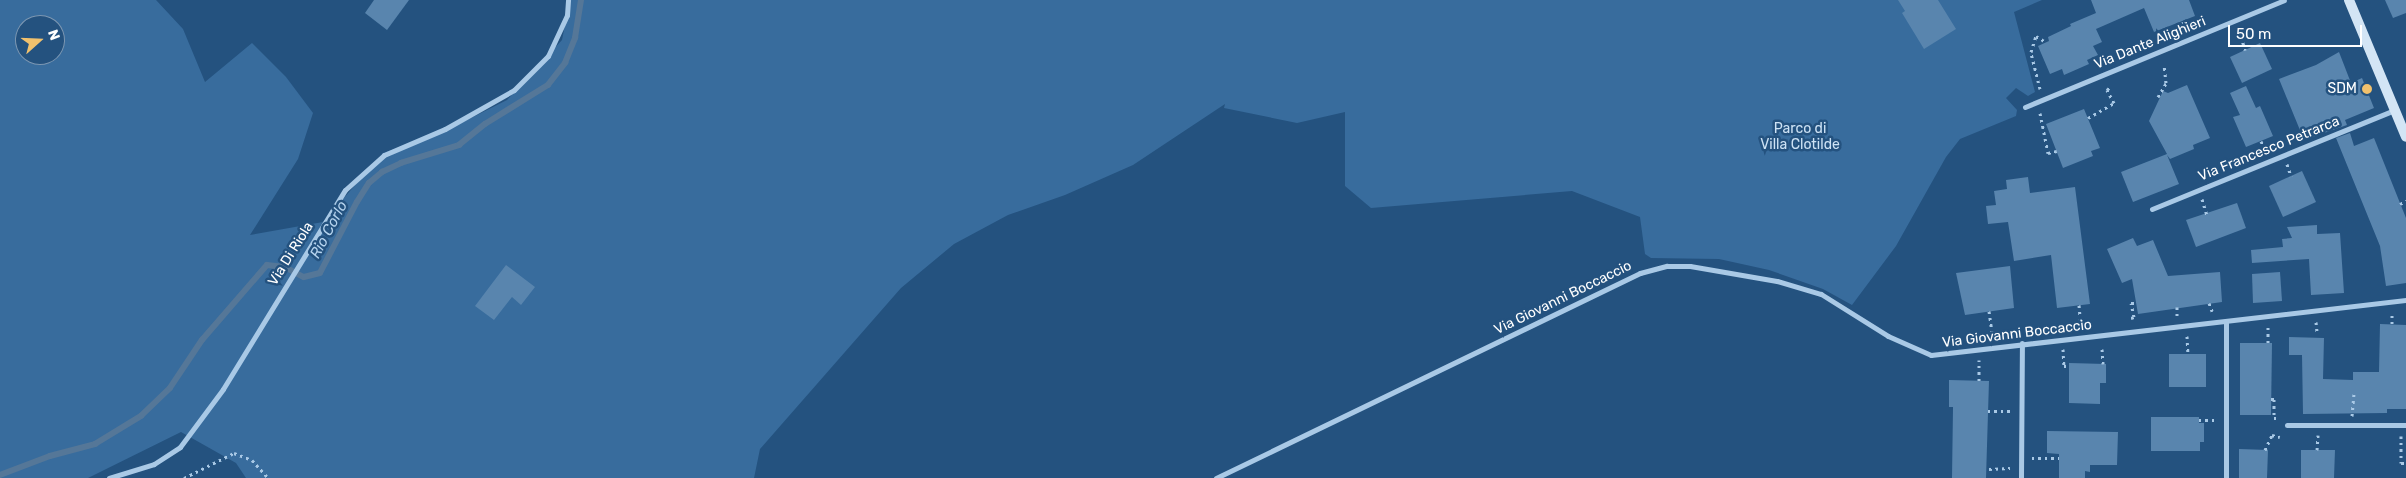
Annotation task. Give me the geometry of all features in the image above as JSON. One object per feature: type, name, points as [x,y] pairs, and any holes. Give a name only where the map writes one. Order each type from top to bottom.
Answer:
[{"type":"street","name":"Via Di Riola","points":[[109,478],[154,464],[180,447],[223,389],[298,262],[345,190],[384,155],[445,129],[521,83],[548,56],[567,15],[568,0]]},
{"type":"street","name":"Via Dante Alighieri","points":[[2025,107],[2284,0]]},
{"type":"street","points":[[2349,0],[2406,137]]},
{"type":"street","name":"Via Francesco Petrarca","points":[[2152,209],[2395,109]]},
{"type":"street","name":"Via Giovanni Boccaccio","points":[[1216,478],[1640,273],[1667,266],[1690,266],[1777,281],[1821,294],[1888,336],[1930,355],[2406,300]]},
{"type":"street","points":[[2226,322],[2226,478]]},
{"type":"street","points":[[2021,478],[2022,343]]},
{"type":"street","points":[[2287,425],[2406,425]]},
{"type":"path","points":[[2183,21],[2187,31]]},
{"type":"path","points":[[2239,30],[2245,50]]},
{"type":"path","points":[[2040,90],[2032,52],[2036,36],[2046,42]]},
{"type":"path","points":[[2158,98],[2166,83],[2164,64]]},
{"type":"path","points":[[2088,118],[2114,103],[2107,90],[2109,88]]},
{"type":"path","points":[[2040,113],[2048,153],[2057,151]]},
{"type":"path","points":[[2261,141],[2267,155]]},
{"type":"path","points":[[2287,163],[2291,176]]},
{"type":"path","points":[[2201,198],[2207,215]]},
{"type":"path","points":[[2400,204],[2406,201]]},
{"type":"path","points":[[2131,318],[2134,317],[2131,304],[2136,303]]},
{"type":"path","points":[[2079,305],[2081,327]]},
{"type":"path","points":[[2392,309],[2392,324]]},
{"type":"path","points":[[1989,311],[1993,339]]},
{"type":"path","points":[[2315,318],[2317,332]]},
{"type":"path","points":[[2268,324],[2268,343]]},
{"type":"path","points":[[2186,333],[2188,354]]},
{"type":"path","points":[[2063,348],[2064,366],[2070,366]]},
{"type":"path","points":[[2102,349],[2103,364]]},
{"type":"path","points":[[1979,360],[1979,381]]},
{"type":"path","points":[[2352,419],[2354,394]]},
{"type":"path","points":[[2271,399],[2274,399],[2274,418],[2278,418]]},
{"type":"path","points":[[1988,411],[2010,411]]},
{"type":"path","points":[[2199,420],[2218,420]]},
{"type":"path","points":[[2317,450],[2318,433]]},
{"type":"path","points":[[2401,433],[2401,463],[2406,463]]},
{"type":"path","points":[[2266,450],[2272,434],[2280,437]]},
{"type":"path","points":[[184,478],[234,453],[252,460],[268,478]]},
{"type":"path","points":[[2032,458],[2059,458]]},
{"type":"path","points":[[1989,469],[2010,468]]},
{"type":"green space","name":"Parco di Villa Clotilde","points":[[0,0],[156,0],[183,29],[205,82],[252,43],[286,77],[313,113],[298,159],[250,235],[323,222],[383,153],[443,132],[507,100],[562,40],[570,0],[2042,0],[2014,12],[2035,92],[2028,96],[2016,88],[2006,98],[2017,110],[2016,116],[1960,139],[1946,157],[1896,246],[1852,305],[1823,289],[1769,270],[1719,259],[1651,258],[1645,254],[1640,217],[1572,191],[1371,208],[1345,186],[1345,112],[1297,123],[1224,108],[1225,104],[1133,165],[1065,195],[1008,215],[954,244],[901,288],[760,449],[754,478],[246,478],[236,463],[181,432],[88,478],[0,478]]},
{"type":"building","points":[[374,0],[409,0],[387,30],[365,13]]},
{"type":"building","points":[[1898,0],[1938,0],[1956,29],[1924,49],[1902,13],[1905,11]]},
{"type":"building","points":[[2091,0],[2189,0],[2195,16],[2154,32],[2144,8],[2096,29],[2102,42],[2093,46],[2098,55],[2087,60],[2089,64],[2064,75],[2062,69],[2050,74],[2038,46],[2049,41],[2048,37],[2071,26],[2070,24],[2096,13]]},
{"type":"building","points":[[2385,0],[2406,0],[2406,13],[2393,18]]},
{"type":"building","points":[[2260,43],[2272,69],[2242,83],[2230,57]]},
{"type":"building","points":[[2339,52],[2351,83],[2362,78],[2374,108],[2345,120],[2347,125],[2304,140],[2279,79],[2316,65]]},
{"type":"building","points":[[2187,85],[2210,138],[2193,145],[2194,149],[2170,159],[2167,155],[2179,184],[2133,202],[2121,172],[2167,154],[2149,121],[2163,91],[2168,93]]},
{"type":"building","points":[[2246,86],[2256,108],[2260,106],[2273,136],[2246,147],[2233,117],[2240,115],[2230,93]]},
{"type":"building","points":[[2084,109],[2100,148],[2091,151],[2093,156],[2063,168],[2046,124]]},
{"type":"building","points":[[2350,133],[2354,146],[2374,138],[2406,218],[2406,283],[2386,286],[2380,246],[2336,138]]},
{"type":"building","points":[[2302,171],[2316,202],[2283,217],[2269,186]]},
{"type":"building","points":[[2028,177],[2030,193],[2075,187],[2090,304],[2057,308],[2051,255],[2014,261],[2008,222],[1988,224],[1986,206],[1996,205],[1994,191],[2007,189],[2006,180]]},
{"type":"building","points":[[2237,203],[2246,228],[2196,247],[2186,220]]},
{"type":"building","points":[[2317,225],[2317,234],[2340,233],[2344,293],[2311,295],[2309,259],[2252,263],[2251,250],[2283,247],[2282,239],[2292,238],[2287,227]]},
{"type":"building","points":[[2133,238],[2137,246],[2153,240],[2168,276],[2220,272],[2222,302],[2138,314],[2132,279],[2122,283],[2107,249]]},
{"type":"building","points":[[506,265],[535,287],[521,305],[512,297],[494,320],[475,306]]},
{"type":"building","points":[[2010,266],[2014,308],[1965,315],[1956,273]]},
{"type":"building","points":[[2280,272],[2282,301],[2253,303],[2252,274]]},
{"type":"building","points":[[2380,324],[2406,325],[2406,409],[2387,409],[2387,413],[2303,414],[2302,355],[2289,355],[2289,337],[2324,338],[2323,379],[2353,380],[2353,372],[2379,372]]},
{"type":"building","points":[[2240,343],[2272,343],[2271,415],[2240,415]]},
{"type":"building","points":[[2169,354],[2206,354],[2206,387],[2169,387]]},
{"type":"building","points":[[2069,363],[2106,364],[2106,383],[2100,383],[2100,404],[2069,403]]},
{"type":"building","points":[[1949,380],[1989,381],[1986,478],[1952,478],[1953,407],[1949,407]]},
{"type":"building","points":[[2151,417],[2199,417],[2199,423],[2204,423],[2204,442],[2200,442],[2200,451],[2151,451]]},
{"type":"building","points":[[2047,431],[2118,432],[2117,465],[2090,465],[2090,472],[2085,471],[2085,478],[2059,478],[2059,454],[2047,453]]},
{"type":"building","points":[[2239,449],[2268,450],[2267,478],[2239,478]]},
{"type":"building","points":[[2301,450],[2335,450],[2334,478],[2301,478]]},
{"type":"waterway","name":"Rio Corlo","points":[[0,475],[50,456],[95,444],[141,416],[170,388],[202,340],[267,265],[285,267],[304,277],[320,273],[357,202],[369,183],[382,172],[401,163],[459,145],[485,124],[548,85],[565,63],[575,38],[581,0]]},
{"type":"place","name":"SDM","points":[[2367,89]]}]
